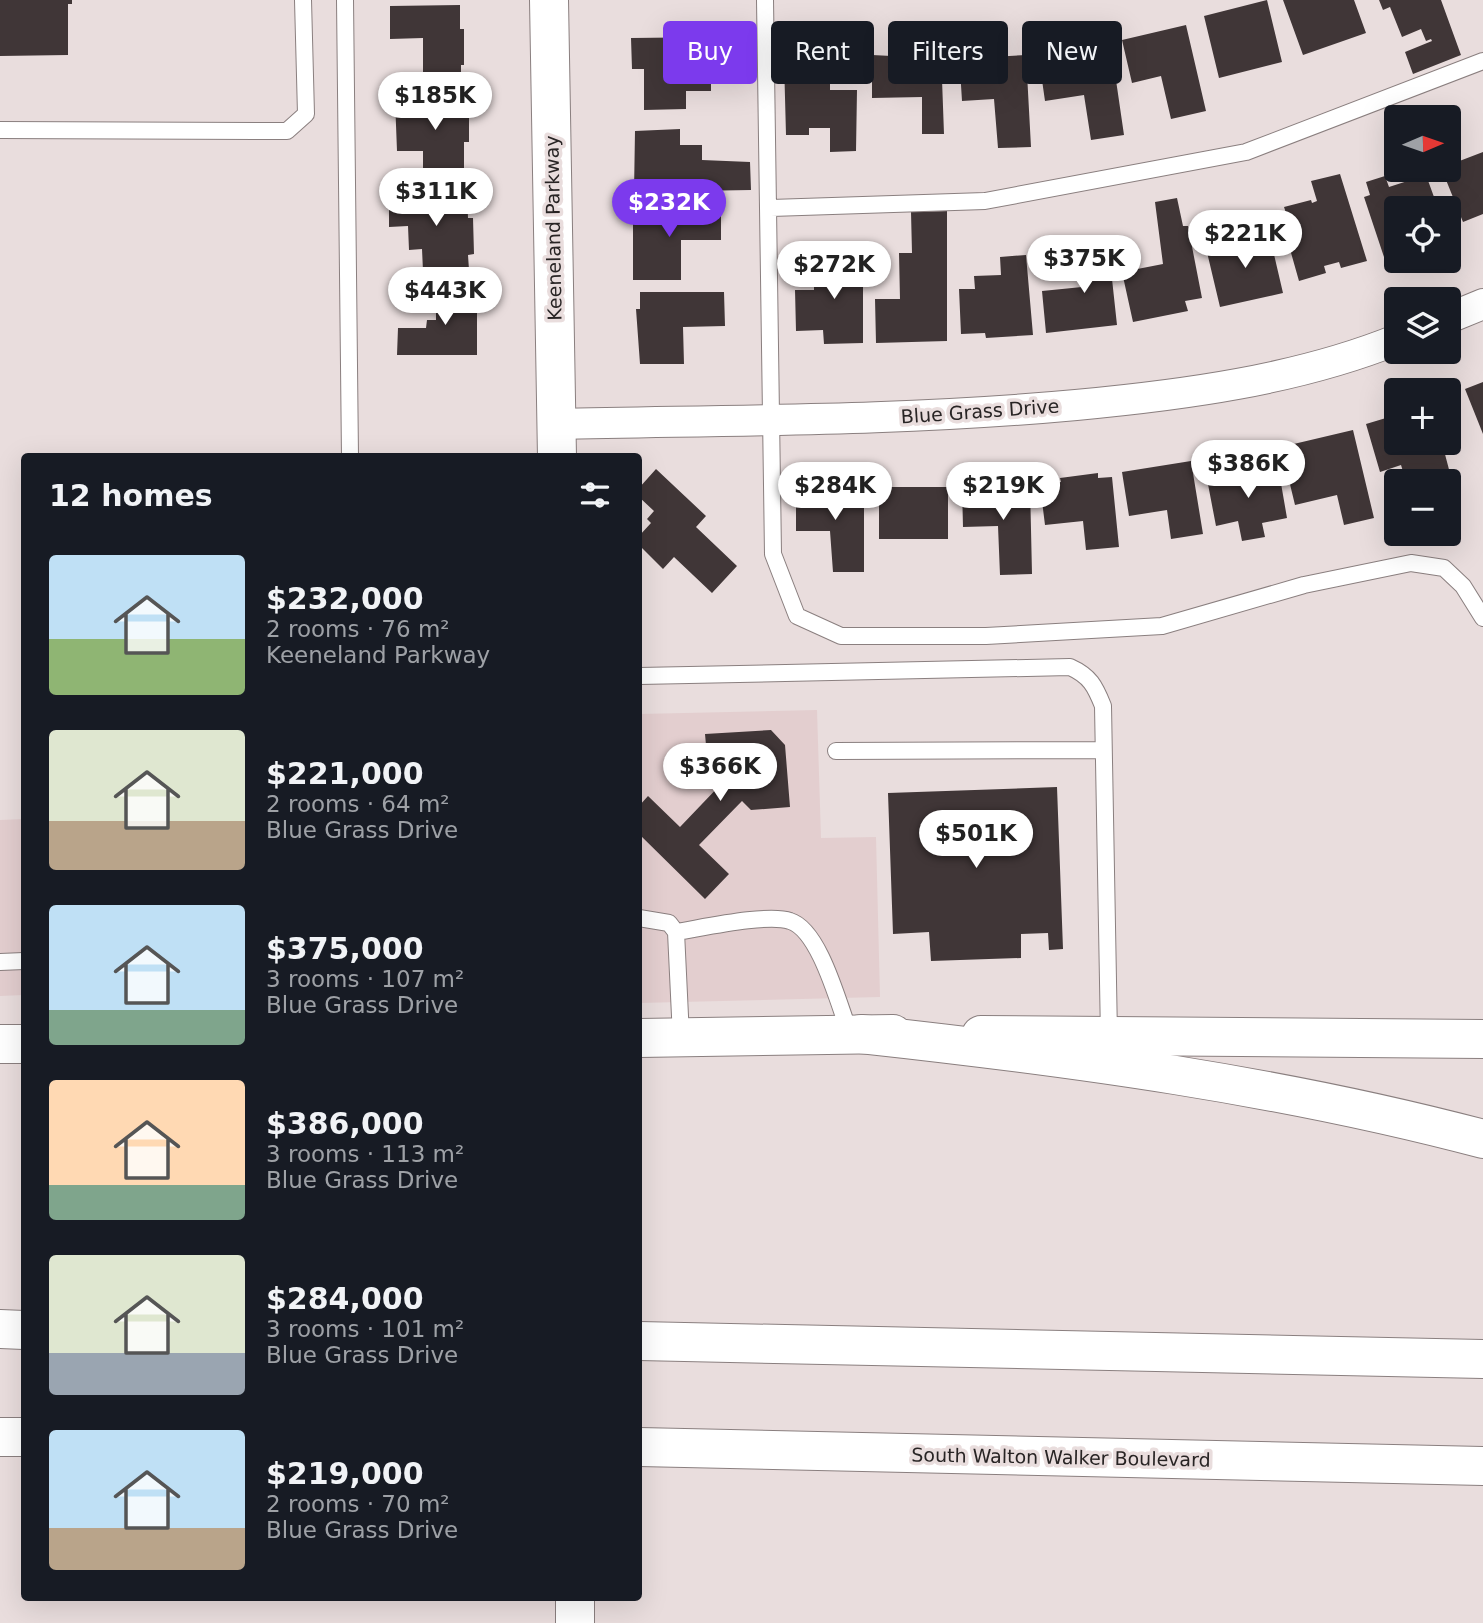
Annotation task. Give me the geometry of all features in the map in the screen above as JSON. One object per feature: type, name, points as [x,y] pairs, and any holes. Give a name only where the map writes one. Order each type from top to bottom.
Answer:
[{"type":"main road","name":"Keeneland Parkway","points":[[549,0],[557,440]]},
{"type":"main road","points":[[856,1034],[1053,1055],[1290,1094],[1483,1139]]},
{"type":"main road","points":[[642,1038],[856,1034],[1483,1039]]},
{"type":"main road","points":[[0,1044],[21,1044]]},
{"type":"main road","points":[[0,1329],[21,1329]]},
{"type":"main road","points":[[642,1341],[1483,1359]]},
{"type":"main road","points":[[0,1437],[21,1437]]},
{"type":"main road","name":"South Walton Walker Boulevard","points":[[642,1447],[1483,1466]]},
{"type":"main road","points":[[575,1601],[575,1623]]},
{"type":"street","points":[[1461,313],[1483,304]]},
{"type":"street","name":"Blue Grass Drive","points":[[557,440],[774,419],[966,415],[1142,399],[1234,385],[1384,343]]},
{"type":"lane","points":[[0,130],[286,131],[306,114],[303,0]]},
{"type":"lane","points":[[345,0],[351,453]]},
{"type":"lane","points":[[765,0],[771,208],[773,554],[797,616],[841,636],[986,636],[1162,625],[1304,585],[1411,563],[1444,568],[1463,586],[1483,618]]},
{"type":"lane","points":[[771,208],[985,201],[1246,152],[1483,61]]},
{"type":"lane","points":[[642,676],[1070,667],[1086,674],[1096,686],[1103,706],[1109,1036]]},
{"type":"lane","points":[[836,751],[1103,750]]},
{"type":"lane","points":[[642,918],[669,923],[677,932],[681,1037]]},
{"type":"lane","points":[[677,932],[772,919],[792,921],[814,941],[856,1034]]},
{"type":"lane","points":[[0,962],[21,961]]},
{"type":"shaded area","points":[[817,710],[821,838],[876,837],[880,997],[642,1003],[642,714]]},
{"type":"shaded area","points":[[21,819],[21,995],[0,996],[0,820]]},
{"type":"building","points":[[0,0],[72,0],[72,4],[68,4],[68,55],[0,56]]},
{"type":"building","points":[[1267,0],[1282,62],[1219,78],[1204,16]]},
{"type":"building","points":[[1283,0],[1354,0],[1366,33],[1303,55]]},
{"type":"building","points":[[1379,0],[1441,0],[1461,55],[1413,74],[1405,52],[1432,41],[1426,41],[1421,29],[1402,37],[1390,7],[1383,10]]},
{"type":"building","points":[[460,5],[460,29],[464,29],[464,65],[461,65],[461,80],[423,80],[423,38],[390,39],[390,6]]},
{"type":"building","points":[[1186,25],[1206,111],[1171,119],[1161,76],[1132,83],[1122,40]]},
{"type":"building","points":[[631,38],[663,38],[663,84],[711,84],[711,91],[686,91],[686,109],[644,110],[644,69],[632,69]]},
{"type":"building","points":[[874,55],[888,56],[888,84],[942,84],[944,134],[922,134],[922,97],[872,98]]},
{"type":"building","points":[[1022,55],[1022,84],[1028,84],[1031,147],[998,148],[994,99],[962,101],[961,84],[1008,84],[1008,56]]},
{"type":"building","points":[[785,84],[830,84],[830,90],[857,90],[856,151],[830,152],[830,128],[809,128],[809,135],[786,135]]},
{"type":"building","points":[[1043,84],[1117,84],[1124,135],[1091,140],[1084,95],[1045,101]]},
{"type":"building","points":[[469,98],[469,142],[464,142],[464,175],[423,175],[423,151],[397,151],[395,99]]},
{"type":"building","points":[[680,129],[680,145],[702,145],[702,160],[750,162],[751,190],[634,192],[635,131]]},
{"type":"building","points":[[1483,152],[1483,214],[1463,222],[1461,196],[1452,196],[1447,182],[1461,182],[1461,160]]},
{"type":"building","points":[[1340,174],[1367,261],[1341,268],[1339,262],[1324,266],[1326,273],[1299,281],[1282,221],[1288,219],[1284,207],[1317,201],[1311,181]]},
{"type":"building","points":[[1384,176],[1384,182],[1387,182],[1389,187],[1404,182],[1429,182],[1434,196],[1384,196],[1384,257],[1364,197],[1370,195],[1366,182]]},
{"type":"building","points":[[389,193],[467,193],[468,218],[473,218],[474,254],[468,255],[469,270],[423,271],[422,249],[409,250],[408,226],[389,227]]},
{"type":"building","points":[[1177,198],[1183,226],[1188,226],[1202,298],[1185,301],[1188,311],[1133,322],[1122,272],[1163,264],[1155,202]]},
{"type":"building","points":[[721,208],[721,240],[681,240],[681,280],[633,280],[633,209]]},
{"type":"building","points":[[947,211],[947,341],[876,343],[875,299],[900,299],[899,253],[912,253],[911,212]]},
{"type":"building","points":[[1269,233],[1283,293],[1220,307],[1206,248]]},
{"type":"building","points":[[1108,242],[1117,325],[1046,333],[1042,291],[1082,287],[1078,246]]},
{"type":"building","points":[[863,254],[863,343],[824,344],[823,330],[796,331],[795,290],[814,290],[814,265],[829,265],[829,255]]},
{"type":"building","points":[[1026,255],[1033,335],[986,338],[985,333],[961,334],[959,289],[975,289],[974,276],[1001,275],[1000,257]]},
{"type":"building","points":[[436,288],[477,288],[477,355],[397,355],[398,328],[426,328],[427,320],[436,320]]},
{"type":"building","points":[[640,292],[724,292],[725,326],[683,327],[684,364],[640,364],[636,309],[640,309]]},
{"type":"building","points":[[1483,382],[1483,434],[1465,389]]},
{"type":"building","points":[[1384,419],[1384,455],[1445,455],[1449,469],[1402,469],[1401,465],[1380,472],[1366,424]]},
{"type":"building","points":[[1353,430],[1374,518],[1344,525],[1337,495],[1295,505],[1281,447]]},
{"type":"building","points":[[1191,461],[1203,534],[1171,539],[1167,510],[1129,516],[1122,472]]},
{"type":"building","points":[[1278,466],[1287,518],[1262,523],[1265,537],[1242,541],[1238,521],[1216,526],[1207,479]]},
{"type":"building","points":[[656,469],[706,516],[696,527],[737,566],[712,593],[674,557],[663,569],[642,548],[642,533],[651,523],[647,519],[654,511],[642,500],[642,485]]},
{"type":"building","points":[[1098,473],[1098,478],[1112,477],[1119,547],[1086,550],[1083,521],[1045,525],[1040,485],[1061,482],[1060,478]]},
{"type":"building","points":[[1030,485],[1032,574],[1000,575],[998,526],[963,527],[962,486]]},
{"type":"building","points":[[796,487],[864,487],[864,572],[833,572],[830,531],[796,531]]},
{"type":"building","points":[[879,487],[948,487],[948,539],[879,539]]},
{"type":"building","points":[[771,730],[785,745],[790,807],[751,810],[742,801],[699,845],[729,874],[705,899],[642,837],[642,803],[648,796],[680,827],[723,782],[708,767],[705,734]]},
{"type":"building","points":[[1057,787],[1063,949],[1049,950],[1048,933],[1021,934],[1021,958],[931,961],[929,932],[893,934],[888,793]]}]
